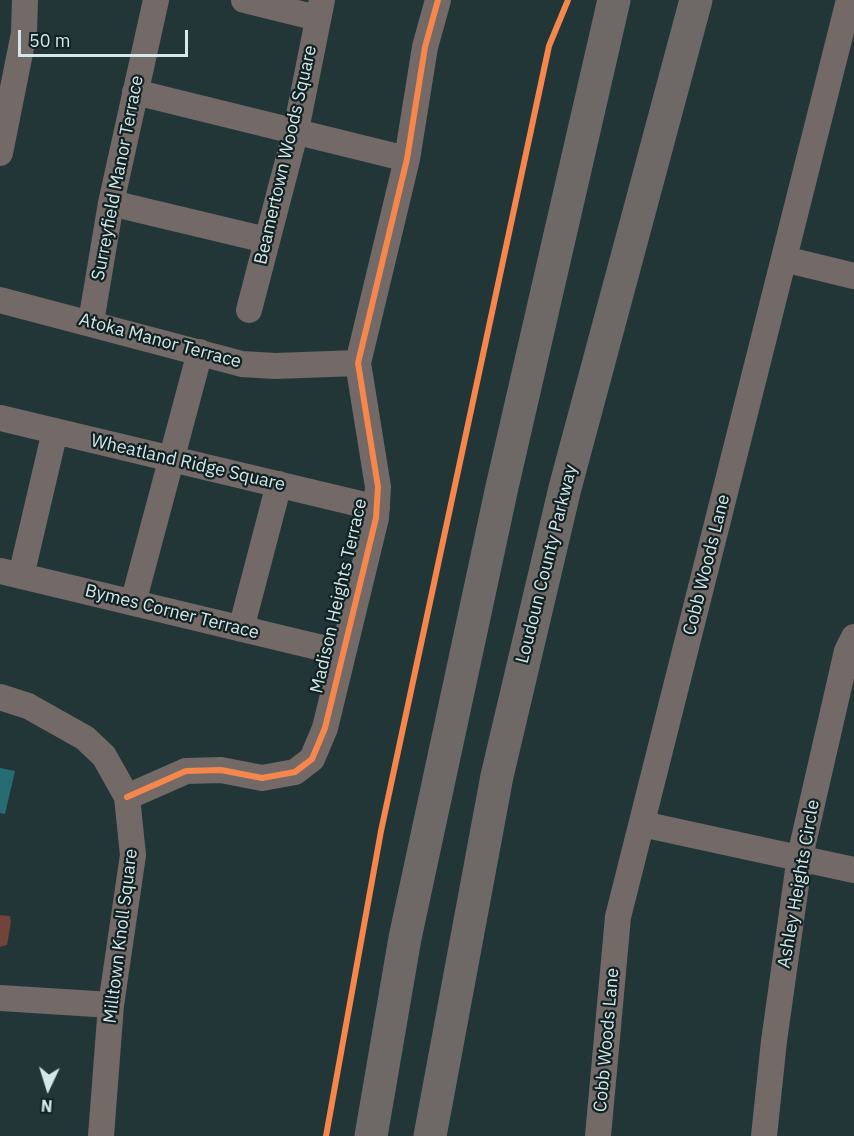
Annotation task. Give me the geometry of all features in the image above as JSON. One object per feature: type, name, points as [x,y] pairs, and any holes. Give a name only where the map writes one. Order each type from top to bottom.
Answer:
[{"type":"main road","points":[[371,1136],[405,938],[502,487],[614,0]]},
{"type":"main road","name":"Loudoun County Parkway","points":[[430,1136],[500,764],[565,488],[696,0]]},
{"type":"street","points":[[0,153],[24,33],[25,0]]},
{"type":"street","name":"Surreyfield Manor Terrace","points":[[91,322],[111,203],[156,0]]},
{"type":"street","points":[[244,0],[320,9]]},
{"type":"street","name":"Madison Heights Terrace","points":[[127,797],[186,771],[221,770],[262,778],[295,772],[312,759],[325,728],[377,508],[378,487],[358,363],[407,159],[425,47],[438,0]]},
{"type":"street","name":"Cobb Woods Lane","points":[[598,1136],[618,917],[849,0]]},
{"type":"street","name":"Beamertown Woods Square","points":[[249,310],[296,130],[320,9]]},
{"type":"street","points":[[135,92],[407,159]]},
{"type":"street","points":[[111,203],[266,240]]},
{"type":"street","points":[[784,259],[854,276]]},
{"type":"street","name":"Atoka Manor Terrace","points":[[0,300],[253,365],[358,363]]},
{"type":"street","points":[[133,603],[200,352]]},
{"type":"street","name":"Wheatland Ridge Square","points":[[0,418],[377,508]]},
{"type":"street","points":[[10,573],[55,431]]},
{"type":"street","points":[[241,629],[279,484]]},
{"type":"street","name":"Bymes Corner Terrace","points":[[10,573],[343,653]]},
{"type":"street","name":"Ashley Heights Circle","points":[[764,1136],[774,1041],[800,856],[847,651],[854,637]]},
{"type":"street","name":"Milltown Knoll Square","points":[[0,697],[28,706],[85,738],[104,756],[127,797],[133,855],[111,1005],[101,1136]]},
{"type":"street","points":[[642,824],[800,856],[854,870]]},
{"type":"street","points":[[0,998],[111,1005]]},
{"type":"shaded area","points":[[0,915],[10,916],[11,922],[7,945],[0,947]]},
{"type":"water","points":[[0,768],[15,771],[5,814],[0,813]]},
{"type":"cycle path","points":[[127,797],[186,771],[221,770],[262,778],[295,772],[312,759],[325,728],[376,518],[378,487],[358,363],[407,159],[425,47],[438,0]]},
{"type":"cycle path","points":[[326,1136],[381,831],[549,46],[568,0]]}]
